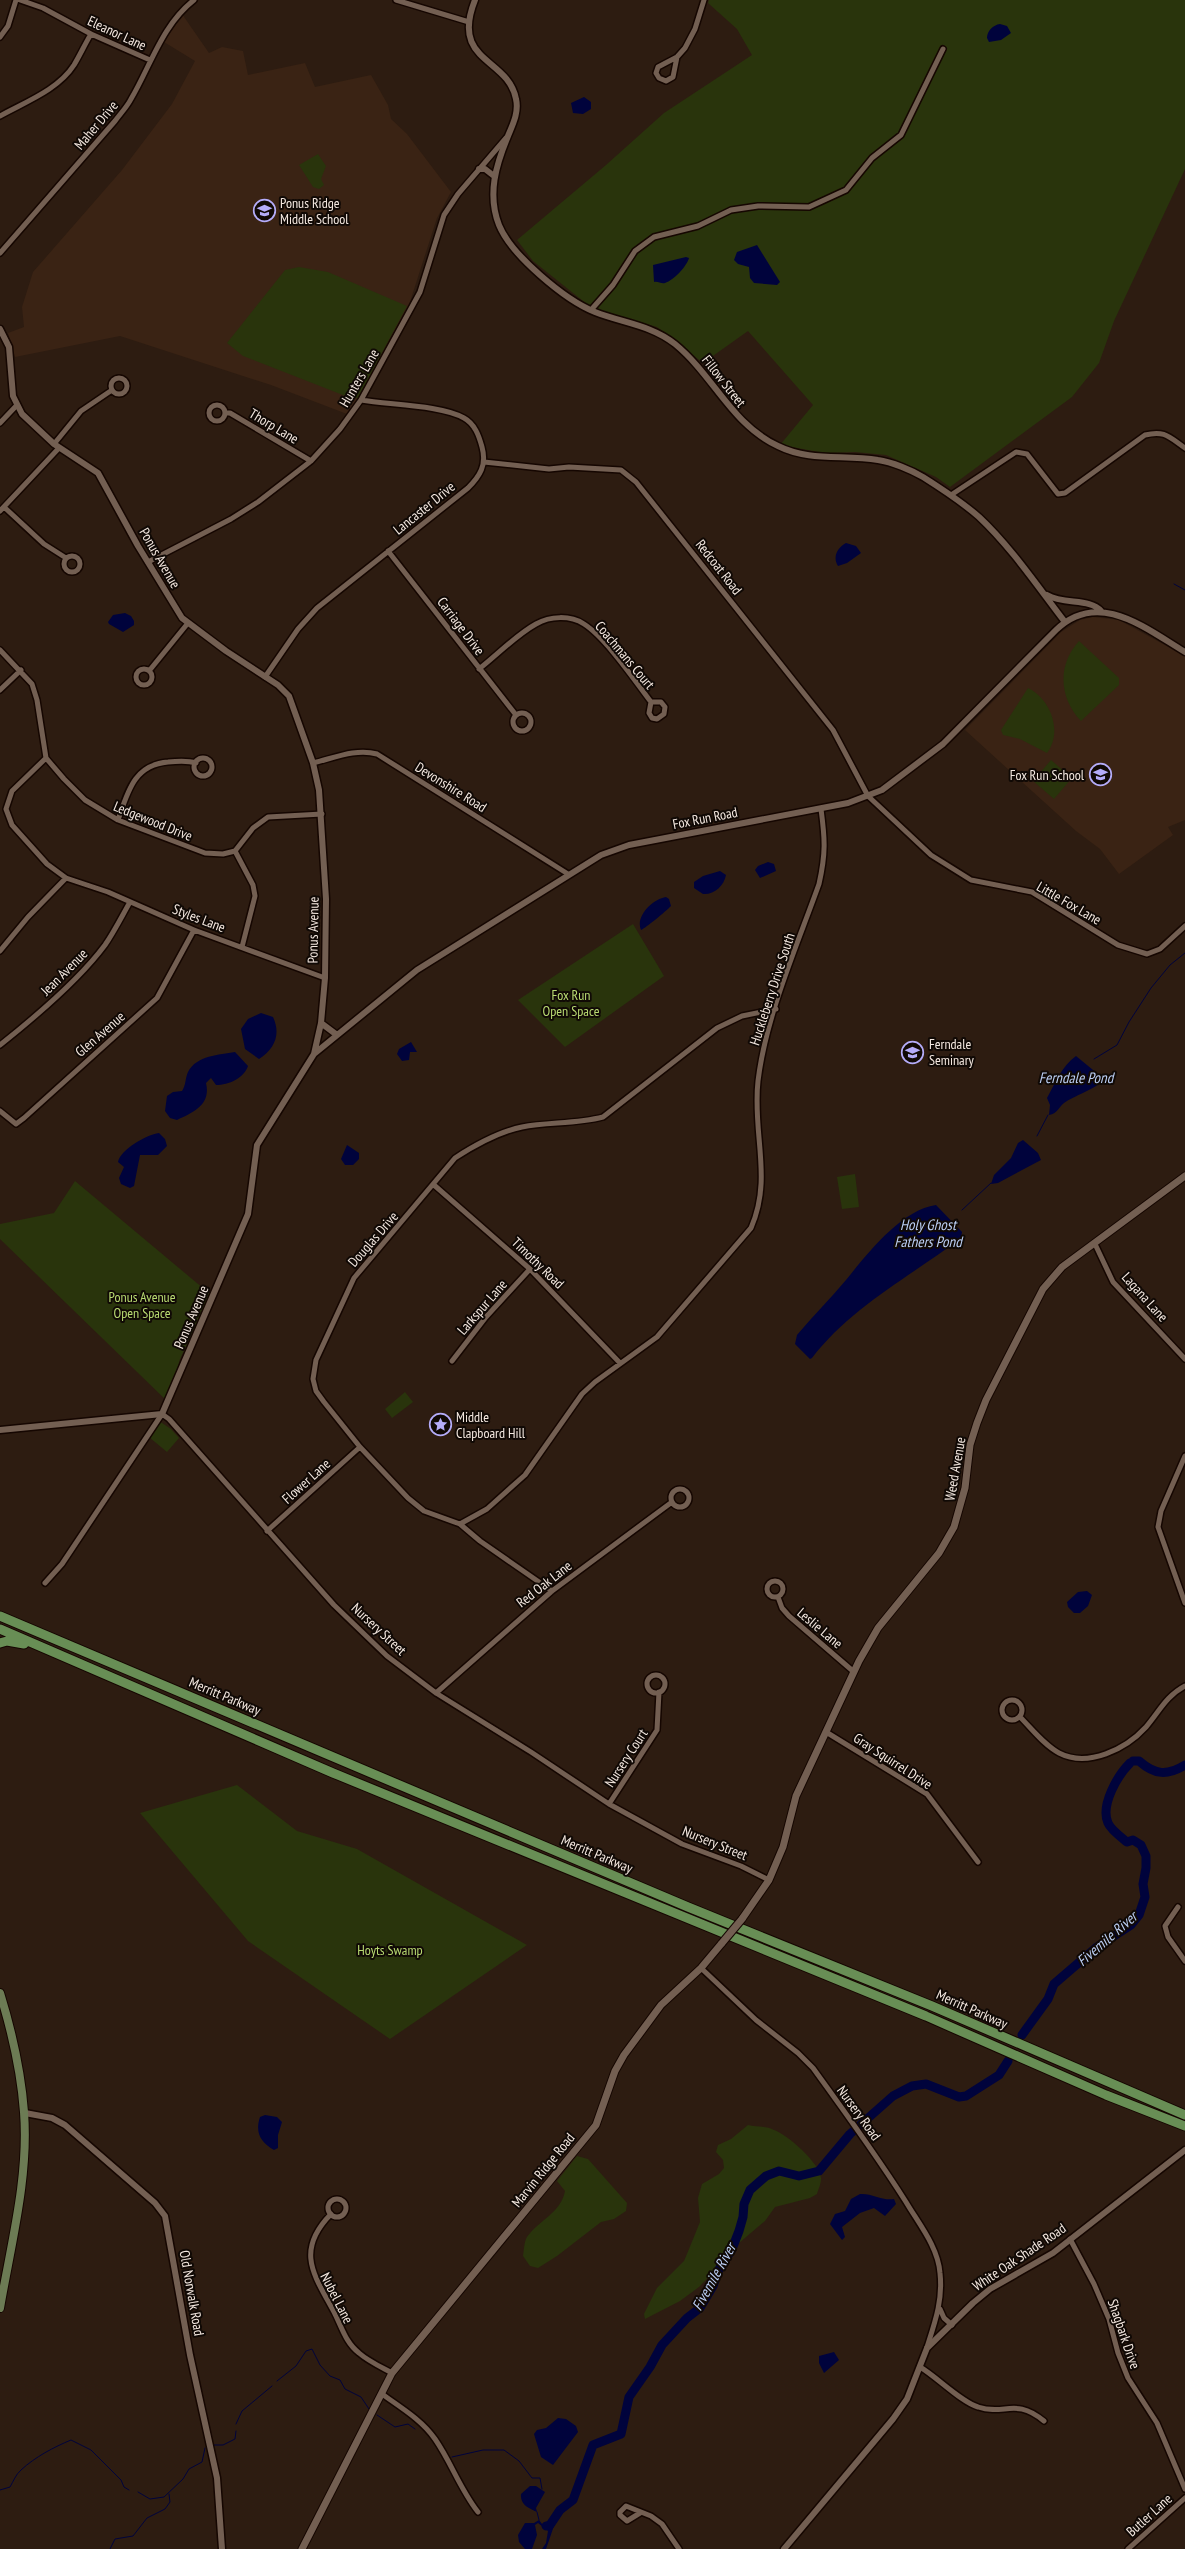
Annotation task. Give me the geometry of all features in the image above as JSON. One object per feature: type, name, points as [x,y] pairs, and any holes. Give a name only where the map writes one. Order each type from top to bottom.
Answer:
[{"type":"highway","name":"Merritt Parkway","points":[[0,1616],[679,1904],[932,2006],[1185,2115]]},
{"type":"highway","name":"Merritt Parkway","points":[[0,1629],[333,1773],[926,2016],[1106,2095],[1185,2126]]},
{"type":"highway","points":[[0,1643],[19,1642],[52,1652]]},
{"type":"main road","name":"Weed Avenue","points":[[793,1806],[854,1672],[878,1628],[925,1571],[951,1533],[961,1505],[970,1445],[981,1412],[1042,1289],[1056,1272],[1185,1176]]},
{"type":"main road","name":"Marvin Ridge Road","points":[[302,2549],[392,2373],[596,2125],[615,2071],[624,2055],[662,2005],[701,1968],[742,1919],[769,1880],[783,1847],[793,1806]]},
{"type":"main road","points":[[0,1993],[18,2059],[25,2113],[23,2165],[0,2308]]},
{"type":"street","points":[[0,38],[8,26],[16,0]]},
{"type":"street","name":"Eleanor Lane","points":[[20,0],[43,8],[91,34],[150,60]]},
{"type":"street","name":"Maher Drive","points":[[0,253],[115,121],[131,100],[150,60],[180,12],[194,0]]},
{"type":"street","points":[[396,0],[469,22]]},
{"type":"street","name":"Fillow Street","points":[[475,0],[469,22],[470,37],[476,49],[506,79],[515,93],[517,109],[494,176],[496,215],[510,245],[540,274],[591,310],[641,325],[662,334],[699,366],[742,422],[777,446],[811,456],[879,460],[920,475],[951,495],[978,516],[1044,594],[1065,622]]},
{"type":"street","points":[[677,57],[658,67],[656,73],[659,78],[666,81],[673,78],[677,57],[693,35],[704,0]]},
{"type":"street","points":[[0,116],[46,91],[62,79],[73,66],[91,34]]},
{"type":"street","points":[[591,310],[613,286],[634,251],[654,237],[698,226],[731,210],[758,206],[809,207],[846,190],[872,158],[902,135],[943,49]]},
{"type":"street","name":"Hunters Lane","points":[[148,562],[238,515],[311,461],[340,429],[361,400],[423,286],[444,215],[479,169],[508,136]]},
{"type":"street","points":[[479,169],[485,169],[494,176]]},
{"type":"street","name":"Ponus Avenue","points":[[0,330],[9,347],[12,386],[17,405],[31,424],[56,446],[98,473],[178,613],[188,623],[278,685],[289,696],[313,763],[322,814],[326,899],[325,978],[321,1023],[314,1054],[257,1145],[248,1214],[162,1414],[62,1564],[45,1583]]},
{"type":"street","points":[[66,558],[44,544],[2,509],[56,446],[80,411],[112,390]]},
{"type":"street","points":[[361,400],[438,410],[465,418],[476,429],[484,462]]},
{"type":"street","points":[[0,423],[17,405]]},
{"type":"street","name":"Thorp Lane","points":[[225,413],[230,413],[311,461]]},
{"type":"street","points":[[951,495],[1016,452],[1027,454],[1058,494],[1065,493],[1144,435],[1158,431],[1185,448]]},
{"type":"street","name":"Lancaster Drive","points":[[265,677],[298,629],[317,608],[468,488],[479,477],[484,462]]},
{"type":"street","name":"Redcoat Road","points":[[484,462],[549,469],[570,467],[620,470],[636,482],[833,730],[868,796]]},
{"type":"street","name":"Carriage Drive","points":[[388,551],[516,715]]},
{"type":"street","points":[[1044,594],[1061,602],[1092,604],[1101,611],[1126,619],[1185,652]]},
{"type":"street","points":[[1073,602],[1080,614]]},
{"type":"street","points":[[1065,622],[1080,614],[1101,611]]},
{"type":"street","name":"Coachmans Court","points":[[479,669],[534,625],[559,617],[583,623],[600,638],[651,702]]},
{"type":"street","name":"Fox Run Road","points":[[314,1054],[417,970],[601,855],[629,845],[821,809],[868,796],[888,786],[943,744],[1065,622]]},
{"type":"street","points":[[150,671],[188,623]]},
{"type":"street","points":[[0,650],[21,670],[32,684],[37,700],[46,758]]},
{"type":"street","points":[[0,690],[21,670]]},
{"type":"street","name":"Devonshire Road","points":[[313,763],[357,752],[367,751],[377,754],[568,874]]},
{"type":"street","name":"Ledgewood Drive","points":[[46,758],[86,800],[118,820],[205,853],[224,854],[235,850]]},
{"type":"street","name":"Styles Lane","points":[[46,758],[12,791],[7,802],[7,817],[24,840],[47,864],[66,878],[91,885],[194,930],[325,978]]},
{"type":"street","points":[[118,820],[124,801],[142,770],[153,763],[190,761],[196,763]]},
{"type":"street","name":"Little Fox Lane","points":[[868,796],[931,855],[959,873],[971,880],[1032,892],[1118,945],[1147,954],[1160,949],[1185,926]]},
{"type":"street","name":"Huckleberry Drive South","points":[[460,1524],[486,1509],[525,1475],[582,1394],[620,1363],[657,1337],[750,1228],[758,1212],[762,1189],[756,1114],[758,1080],[766,1038],[819,884],[826,844],[821,809]]},
{"type":"street","points":[[242,947],[255,896],[253,885],[235,850],[253,828],[268,817],[322,814]]},
{"type":"street","points":[[0,951],[28,917],[66,878]]},
{"type":"street","name":"Jean Avenue","points":[[0,1045],[52,1000],[94,958],[105,944],[130,902]]},
{"type":"street","name":"Glen Avenue","points":[[0,1110],[16,1124],[138,1016],[157,998],[194,930]]},
{"type":"street","name":"Douglas Drive","points":[[552,1591],[480,1541],[460,1524],[424,1511],[408,1498],[360,1447],[316,1390],[313,1379],[316,1360],[354,1278],[455,1158],[492,1138],[521,1128],[584,1122],[603,1118],[717,1028],[742,1016],[776,1008]]},
{"type":"street","points":[[321,1023],[338,1035]]},
{"type":"street","name":"Timothy Road","points":[[434,1185],[530,1269],[620,1363]]},
{"type":"street","name":"Lagana Lane","points":[[1095,1244],[1114,1282],[1185,1360]]},
{"type":"street","name":"Larkspur Lane","points":[[452,1361],[486,1316],[530,1269]]},
{"type":"street","points":[[0,1430],[162,1414]]},
{"type":"street","name":"Nursery Street","points":[[162,1414],[169,1419],[267,1531],[373,1644],[436,1692],[609,1804],[682,1844],[741,1866],[769,1880]]},
{"type":"street","name":"Flower Lane","points":[[267,1531],[360,1447]]},
{"type":"street","points":[[1185,1456],[1182,1467],[1161,1511],[1158,1527],[1185,1603]]},
{"type":"street","name":"Red Oak Lane","points":[[436,1692],[552,1591],[672,1502]]},
{"type":"street","name":"Leslie Lane","points":[[778,1596],[782,1608],[789,1616],[854,1672]]},
{"type":"street","points":[[1020,1717],[1049,1746],[1059,1753],[1073,1758],[1093,1758],[1108,1753],[1134,1738],[1147,1726],[1162,1703],[1185,1686]]},
{"type":"street","name":"Nursery Court","points":[[609,1804],[657,1730],[659,1692]]},
{"type":"street","name":"Gray Squirrel Drive","points":[[826,1732],[927,1794],[978,1862]]},
{"type":"street","points":[[1178,1907],[1165,1926],[1168,1937],[1185,1961]]},
{"type":"street","name":"Nursery Road","points":[[701,1968],[756,2020],[806,2061],[887,2171],[928,2238],[940,2272],[940,2309],[926,2348]]},
{"type":"street","name":"Old Norwalk Road","points":[[25,2113],[52,2118],[64,2125],[155,2203],[165,2216],[190,2355],[217,2478],[222,2549]]},
{"type":"street","name":"White Oak Shade Road","points":[[926,2348],[988,2291],[1053,2253],[1184,2152]]},
{"type":"street","name":"Nubel Lane","points":[[331,2214],[321,2224],[313,2238],[311,2272],[345,2338],[358,2353],[392,2373]]},
{"type":"street","name":"Shagbark Drive","points":[[1070,2239],[1094,2284],[1109,2319],[1118,2353],[1128,2378],[1157,2423],[1185,2489]]},
{"type":"street","points":[[940,2309],[944,2318],[952,2325]]},
{"type":"street","points":[[784,2549],[893,2419],[907,2399],[926,2348]]},
{"type":"street","points":[[920,2367],[936,2376],[977,2407],[989,2409],[1023,2408],[1044,2421]]},
{"type":"street","points":[[382,2394],[428,2430],[436,2440],[466,2498],[478,2512]]},
{"type":"street","name":"Butler Lane","points":[[1128,2549],[1185,2498]]},
{"type":"street","points":[[640,2513],[651,2516],[662,2524],[678,2549]]},
{"type":"shaded area","name":"Ponus Ridge Middle School","points":[[182,14],[209,53],[222,47],[243,51],[248,75],[305,63],[315,87],[371,75],[388,105],[391,119],[407,134],[451,192],[437,218],[408,308],[366,385],[347,414],[271,385],[120,336],[15,357],[8,333],[24,327],[22,307],[33,272],[122,170],[172,104],[195,61],[164,42]]},
{"type":"shaded area","name":"Fox Run School","points":[[1093,617],[1119,620],[1185,656],[1185,820],[1168,827],[1173,835],[1119,874],[1100,849],[1076,831],[965,730],[1061,632],[1080,620]]},
{"type":"green space","points":[[709,0],[1185,0],[1185,169],[1114,321],[1099,363],[1072,397],[950,487],[936,477],[886,455],[855,452],[825,453],[780,445],[813,405],[748,331],[703,363],[657,327],[601,311],[588,305],[533,261],[517,240],[664,113],[752,55],[737,29],[708,3]]},
{"type":"green space","points":[[318,154],[326,166],[321,179],[324,185],[319,189],[313,187],[299,165]]},
{"type":"green space","points":[[299,267],[328,272],[407,306],[358,398],[348,397],[243,356],[227,343],[285,270]]},
{"type":"green space","points":[[1079,641],[1119,678],[1119,685],[1081,721],[1068,702],[1064,681],[1067,660]]},
{"type":"green space","points":[[1028,688],[1043,700],[1052,717],[1054,736],[1052,745],[1047,753],[1020,739],[1003,735],[1001,730]]},
{"type":"green space","points":[[1051,760],[1072,778],[1054,799],[1033,781]]},
{"type":"green space","name":"Fox Run Open Space","points":[[633,924],[664,976],[565,1047],[518,1000]]},
{"type":"green space","points":[[855,1174],[859,1207],[842,1209],[837,1177]]},
{"type":"green space","name":"Ponus Avenue Open Space","points":[[75,1181],[210,1294],[180,1359],[168,1402],[0,1239],[0,1224],[54,1213]]},
{"type":"green space","points":[[405,1392],[413,1402],[392,1418],[385,1409]]},
{"type":"green space","points":[[159,1421],[171,1429],[179,1438],[167,1452],[149,1437]]},
{"type":"green space","name":"Hoyts Swamp","points":[[237,1785],[297,1831],[357,1849],[527,1945],[390,2039],[248,1941],[140,1813]]},
{"type":"green space","points":[[748,2125],[768,2128],[780,2133],[810,2158],[820,2173],[821,2181],[817,2194],[810,2198],[775,2207],[765,2221],[732,2249],[726,2259],[699,2287],[680,2301],[645,2319],[644,2314],[657,2288],[684,2261],[700,2222],[698,2198],[702,2184],[719,2174],[724,2168],[723,2160],[716,2152],[718,2145],[731,2139]]},
{"type":"green space","points":[[577,2156],[588,2159],[627,2203],[626,2211],[614,2219],[601,2222],[557,2256],[538,2268],[530,2266],[523,2256],[526,2239],[554,2211],[563,2199],[565,2191],[557,2181]]},
{"type":"water","points":[[1000,24],[1007,26],[1011,33],[1001,40],[989,42],[987,35],[989,31]]},
{"type":"water","points":[[584,97],[591,102],[591,109],[583,114],[573,113],[571,103]]},
{"type":"water","points":[[757,245],[780,282],[777,285],[754,283],[750,278],[749,267],[738,264],[734,260],[737,252]]},
{"type":"water","points":[[686,257],[689,258],[686,265],[672,279],[665,283],[654,282],[653,265]]},
{"type":"water","points":[[846,543],[856,546],[861,553],[847,563],[838,566],[836,563],[837,553]]},
{"type":"water","points":[[125,613],[131,616],[134,625],[123,632],[109,624],[108,622],[113,615]]},
{"type":"water","points":[[768,862],[774,864],[776,871],[760,878],[755,870],[758,866]]},
{"type":"water","points":[[720,871],[726,875],[723,883],[715,891],[703,894],[694,888],[694,882],[703,876]]},
{"type":"water","points":[[666,897],[669,899],[671,906],[641,930],[641,919],[646,909],[661,898]]},
{"type":"water","points":[[261,1013],[273,1017],[276,1035],[273,1046],[259,1059],[245,1049],[241,1029],[248,1019]]},
{"type":"water","points":[[411,1042],[417,1052],[410,1052],[409,1060],[402,1061],[397,1054],[399,1049]]},
{"type":"water","points":[[235,1052],[248,1066],[243,1074],[231,1082],[221,1085],[216,1085],[211,1078],[206,1083],[206,1097],[200,1106],[190,1114],[177,1120],[170,1118],[165,1111],[167,1096],[173,1092],[182,1091],[192,1066],[203,1059],[215,1055]]},
{"type":"water","name":"Ferndale Pond","points":[[1076,1056],[1104,1079],[1093,1088],[1064,1103],[1054,1113],[1049,1115],[1050,1105],[1047,1098],[1063,1070]]},
{"type":"water","points":[[159,1133],[165,1139],[167,1146],[158,1155],[140,1155],[134,1186],[130,1188],[121,1184],[119,1178],[124,1167],[118,1162],[120,1157],[135,1143]]},
{"type":"water","points":[[1023,1140],[1038,1153],[1041,1160],[998,1183],[991,1184],[994,1175],[1011,1158],[1018,1143]]},
{"type":"water","points":[[347,1145],[359,1153],[359,1159],[353,1165],[345,1165],[341,1159]]},
{"type":"water","name":"Holy Ghost Fathers Pond","points":[[936,1205],[962,1232],[961,1238],[863,1308],[845,1323],[810,1359],[795,1344],[797,1335],[874,1246],[910,1215]]},
{"type":"water","points":[[1087,1591],[1092,1595],[1088,1606],[1080,1613],[1074,1613],[1068,1607],[1067,1602],[1078,1592]]},
{"type":"water","points":[[265,2115],[277,2117],[282,2122],[278,2135],[278,2148],[274,2150],[265,2144],[260,2136],[258,2127],[260,2117]]},
{"type":"water","points":[[860,2194],[894,2199],[896,2204],[885,2216],[874,2208],[860,2213],[842,2227],[845,2237],[842,2240],[830,2224],[835,2214],[845,2211],[851,2199]]},
{"type":"water","points":[[834,2352],[839,2360],[824,2373],[819,2363],[819,2356]]},
{"type":"water","points":[[558,2418],[566,2419],[576,2426],[578,2432],[553,2465],[541,2457],[534,2434],[537,2430],[546,2428]]},
{"type":"water","points":[[530,2486],[536,2486],[545,2492],[536,2508],[537,2512],[526,2506],[521,2498],[521,2494]]},
{"type":"water","points":[[552,2519],[556,2520],[546,2549],[542,2549],[546,2543],[548,2531],[538,2523],[535,2525],[537,2535],[532,2549],[525,2549],[519,2542],[518,2535],[525,2523],[534,2523],[539,2520],[542,2524],[548,2525]]},
{"type":"waterway","points":[[1174,584],[1185,590]]},
{"type":"waterway","points":[[1094,1059],[1117,1045],[1151,988],[1170,965],[1185,953]]},
{"type":"waterway","points":[[1037,1136],[1048,1115]]},
{"type":"waterway","points":[[962,1210],[991,1183]]},
{"type":"waterway","name":"Fivemile River","points":[[1133,1761],[1139,1761],[1150,1769],[1161,1772],[1179,1769],[1185,1765]]},
{"type":"waterway","name":"Fivemile River","points":[[1022,2035],[1048,1999],[1054,1984],[1097,1947],[1131,1925],[1139,1915],[1145,1897],[1143,1884],[1146,1856],[1141,1845],[1133,1840],[1127,1842],[1114,1831],[1109,1826],[1106,1816],[1108,1799],[1120,1775],[1130,1763]]},
{"type":"waterway","name":"Fivemile River","points":[[546,2526],[550,2525],[560,2510],[573,2500],[593,2445],[621,2434],[629,2397],[650,2367],[662,2345],[687,2318],[700,2308],[713,2286],[718,2271],[732,2249],[743,2217],[744,2204],[750,2190],[766,2176],[779,2171],[799,2176],[819,2171],[850,2134],[893,2096],[912,2086],[926,2084],[959,2097],[966,2096],[999,2075],[1008,2061]]},
{"type":"waterway","points":[[277,2381],[296,2366],[306,2351],[312,2349],[320,2365],[330,2376],[340,2380],[345,2389],[361,2397],[369,2409]]},
{"type":"waterway","points":[[236,2424],[242,2411],[272,2386]]},
{"type":"waterway","points":[[377,2415],[395,2427],[408,2424],[415,2429]]},
{"type":"waterway","points":[[214,2445],[223,2445],[235,2439],[236,2431]]},
{"type":"waterway","points":[[0,2490],[10,2487],[19,2472],[32,2461],[51,2449],[71,2440],[91,2450],[121,2480],[124,2487],[129,2490]]},
{"type":"waterway","points":[[138,2492],[150,2499],[164,2497],[183,2479],[189,2469],[202,2462],[205,2448]]},
{"type":"waterway","points":[[452,2457],[483,2450],[504,2450],[519,2461],[532,2478],[540,2478],[542,2489]]},
{"type":"waterway","points":[[110,2549],[115,2539],[133,2536],[147,2518],[165,2509],[170,2502],[169,2494]]},
{"type":"waterway","points":[[537,2512],[539,2520]]},
{"type":"place","name":"Ponus Ridge Middle School","points":[[264,211]]},
{"type":"place","name":"Fox Run School","points":[[1100,775]]},
{"type":"place","name":"Ferndale Seminary","points":[[913,1052]]},
{"type":"place","name":"Middle Clapboard Hill","points":[[440,1425]]}]
